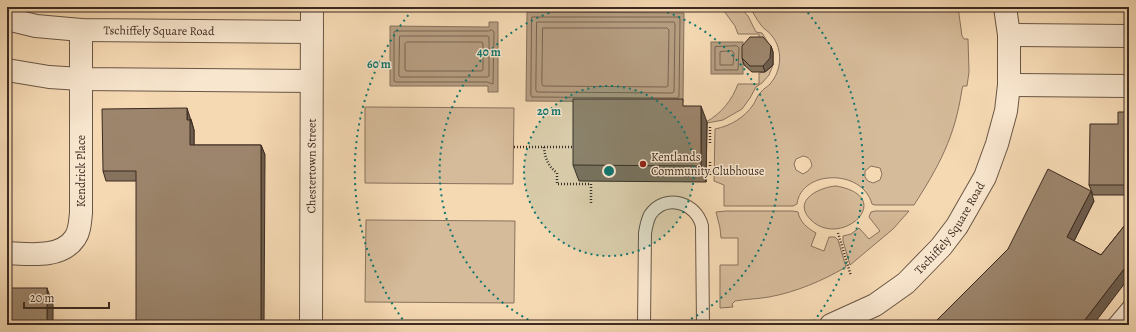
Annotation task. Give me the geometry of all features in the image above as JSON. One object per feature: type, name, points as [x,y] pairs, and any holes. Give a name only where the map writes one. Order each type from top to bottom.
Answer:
[{"type":"street","name":"Chestertown Street","points":[[310,325],[312,7]]},
{"type":"street","name":"Tschiffely Square Road","points":[[831,325],[875,305],[906,283],[941,247],[957,226],[987,170],[997,144],[1002,124],[1010,85],[1009,35],[1004,7]]},
{"type":"street","name":"Tschiffely Square Road","points":[[7,19],[36,26],[81,30],[312,32]]},
{"type":"street","name":"Kendrick Place","points":[[7,254],[51,253],[64,248],[76,237],[79,229],[81,213],[81,30]]},
{"type":"street","points":[[1009,35],[1129,36]]},
{"type":"street","points":[[7,70],[49,77],[81,79],[311,81]]},
{"type":"street","points":[[1010,85],[1129,86]]},
{"type":"lane","points":[[644,325],[646,227],[653,211],[666,204],[675,202],[692,209],[699,216],[702,226],[703,325]]},
{"type":"lane","points":[[1113,325],[1129,306]]},
{"type":"path","points":[[710,126],[710,143]]},
{"type":"path","points":[[514,147],[579,147]]},
{"type":"path","points":[[544,147],[547,161],[552,170],[557,173],[557,184],[591,184],[591,204]]},
{"type":"path","points":[[710,162],[710,176]]},
{"type":"path","points":[[838,233],[851,276]]},
{"type":"shaded area","points":[[721,7],[740,7],[748,16],[756,32],[762,33],[771,47],[759,44],[759,34],[738,34],[735,26]]},
{"type":"shaded area","points":[[749,7],[958,7],[962,36],[964,39],[968,39],[969,72],[967,86],[963,86],[955,122],[945,150],[914,205],[875,205],[872,204],[866,192],[857,184],[845,179],[832,178],[820,180],[809,185],[801,193],[797,204],[793,206],[724,206],[724,185],[714,181],[715,129],[731,124],[741,118],[749,110],[760,93],[774,78],[777,73],[780,60],[776,42],[771,34],[762,26]],"holes":[[[803,156],[809,159],[812,166],[803,174],[796,170],[794,164],[796,159]],[[871,166],[880,168],[882,174],[880,180],[873,183],[868,181],[865,177],[865,171]]]},
{"type":"shaded area","points":[[773,65],[769,75],[756,87],[742,109],[723,120],[706,122],[717,115],[726,106],[738,84],[759,84],[759,73],[765,72]]},
{"type":"shaded area","points":[[365,107],[514,108],[513,184],[365,183]]},
{"type":"shaded area","points":[[836,186],[854,192],[863,200],[863,210],[858,219],[848,226],[836,229],[822,227],[810,219],[805,212],[804,206],[806,200],[816,192]]},
{"type":"shaded area","points":[[909,211],[893,229],[850,265],[843,236],[851,234],[859,228],[869,239],[880,231],[869,217],[871,212]]},
{"type":"shaded area","points":[[716,212],[798,212],[800,219],[804,224],[816,233],[811,246],[824,251],[829,237],[835,237],[838,240],[846,267],[828,277],[799,289],[769,297],[735,301],[732,304],[733,307],[720,308],[720,265],[738,265],[738,238],[721,238]]},
{"type":"shaded area","points":[[366,220],[515,221],[514,303],[365,302]]},
{"type":"water","points":[[527,12],[684,13],[683,102],[526,101]]},
{"type":"water","points":[[489,22],[498,22],[498,92],[488,92],[488,86],[390,86],[390,26],[489,27]]},
{"type":"water","points":[[711,42],[743,42],[743,74],[711,74]]},
{"type":"building","points":[[750,37],[763,37],[771,46],[770,58],[763,66],[750,66],[742,58],[742,46]]},
{"type":"building","name":"Kentlands Community Clubhouse","points":[[573,99],[683,99],[683,106],[701,106],[701,166],[573,165]]},
{"type":"building","points":[[187,108],[187,120],[190,120],[190,145],[261,145],[261,325],[136,325],[136,171],[103,171],[102,109]]},
{"type":"building","points":[[1118,112],[1129,112],[1129,185],[1089,185],[1090,124],[1118,124]]},
{"type":"building","points":[[1048,169],[1091,191],[1067,237],[1101,255],[1129,220],[1129,265],[1125,270],[1124,269],[1081,325],[932,325],[1008,249]]},
{"type":"building","points":[[7,288],[47,288],[47,325],[7,325]]},
{"type":"place","name":"Kentlands Community Clubhouse","points":[[643,164]]}]
